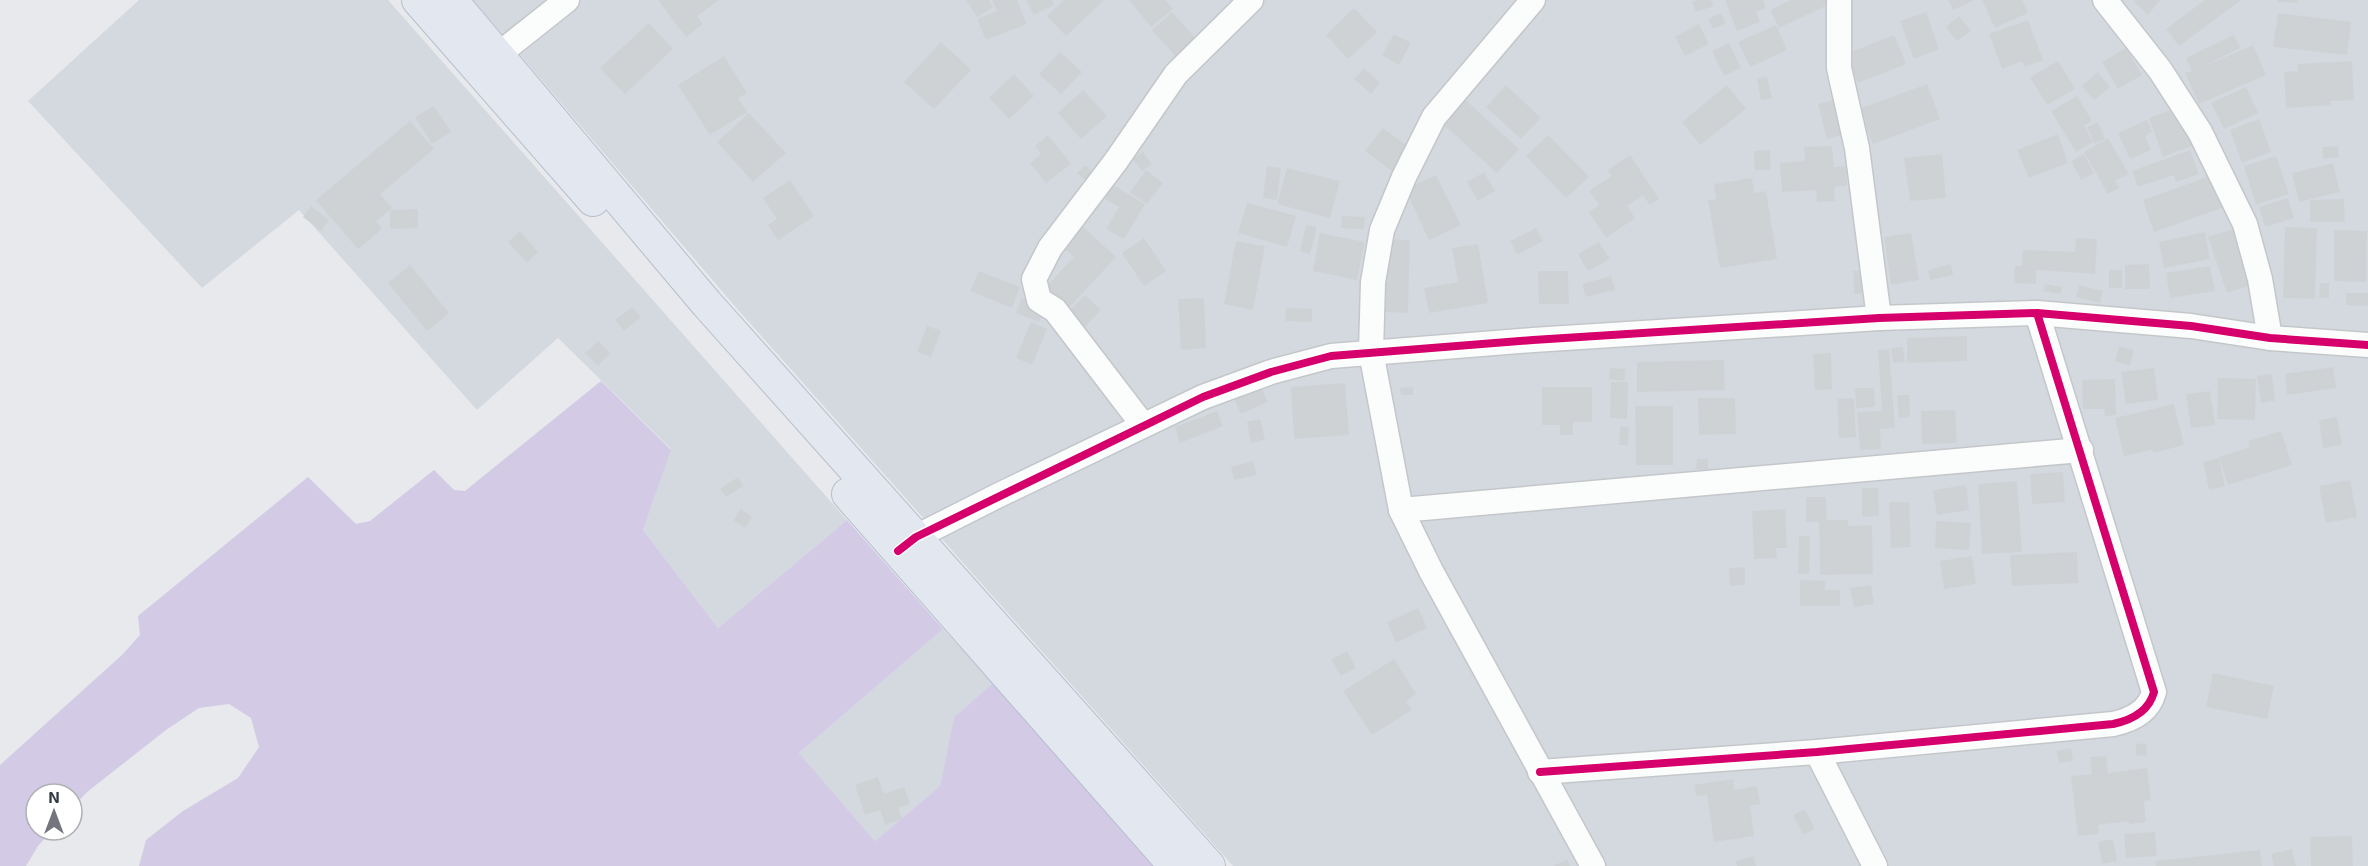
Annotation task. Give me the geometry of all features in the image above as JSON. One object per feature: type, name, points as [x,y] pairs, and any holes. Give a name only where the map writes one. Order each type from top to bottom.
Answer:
[{"type":"main road","points":[[418,0],[907,544],[1209,866]]},
{"type":"main road","points":[[451,0],[1175,866]]},
{"type":"street","points":[[498,54],[567,0]]},
{"type":"street","points":[[1143,425],[1055,310],[1039,300],[1034,279],[1050,248],[1116,161],[1176,74],[1251,0]]},
{"type":"street","points":[[1533,0],[1434,117],[1404,177],[1383,230],[1372,282],[1371,352],[1401,510],[1431,571],[1593,866]]},
{"type":"street","points":[[1839,0],[1839,68],[1857,148],[1879,318]]},
{"type":"street","points":[[2105,0],[2160,70],[2200,132],[2245,224],[2260,279],[2270,338]]},
{"type":"street","points":[[907,544],[1143,425],[1203,398],[1271,372],[1331,357],[1533,340],[1879,318],[2037,313],[2191,326],[2270,338],[2368,345]]},
{"type":"street","points":[[1540,772],[1817,752],[2113,724],[2128,721],[2152,702],[2154,692],[2037,313]]},
{"type":"street","points":[[1401,510],[2081,450]]},
{"type":"street","points":[[1817,752],[1875,866]]},
{"type":"shaded area","points":[[139,0],[388,0],[847,520],[718,628],[643,530],[671,449],[558,338],[477,410],[299,210],[202,288],[28,101]]},
{"type":"shaded area","points":[[473,0],[2368,0],[2368,866],[1233,866],[739,311]]},
{"type":"shaded area","points":[[601,381],[671,450],[643,530],[718,628],[847,520],[943,629],[799,753],[875,841],[940,786],[954,717],[993,683],[1157,866],[139,866],[146,840],[183,811],[238,778],[259,747],[251,718],[229,704],[199,708],[166,730],[84,795],[84,782],[24,782],[24,842],[42,842],[26,866],[0,866],[0,765],[122,655],[140,635],[138,616],[308,477],[356,524],[370,521],[434,470],[454,490],[465,491]]},
{"type":"shaded area","points":[[943,629],[993,683],[954,717],[940,786],[875,841],[799,753]]},
{"type":"building","points":[[658,0],[719,0],[697,16],[703,24],[686,37]]},
{"type":"building","points":[[966,0],[989,0],[993,7],[977,17]]},
{"type":"building","points":[[992,0],[1017,0],[1027,24],[986,40],[977,19],[997,11]]},
{"type":"building","points":[[1026,0],[1052,0],[1054,5],[1034,15]]},
{"type":"building","points":[[1064,0],[1104,0],[1066,36],[1047,16]]},
{"type":"building","points":[[1129,0],[1165,0],[1173,9],[1151,27]]},
{"type":"building","points":[[1711,0],[1714,6],[1696,12],[1692,2]]},
{"type":"building","points":[[1725,0],[1763,0],[1766,8],[1756,12],[1760,22],[1737,31]]},
{"type":"building","points":[[1791,0],[1831,0],[1832,3],[1779,28],[1770,10]]},
{"type":"building","points":[[1948,0],[1975,0],[1953,10]]},
{"type":"building","points":[[1982,0],[2022,0],[2028,13],[1995,28]]},
{"type":"building","points":[[2135,0],[2160,0],[2148,15],[2134,2]]},
{"type":"building","points":[[2205,0],[2241,0],[2179,46],[2166,29]]},
{"type":"building","points":[[2277,0],[2297,0],[2297,3],[2277,2]]},
{"type":"building","points":[[1354,8],[1377,32],[1348,59],[1326,35]]},
{"type":"building","points":[[1172,12],[1198,41],[1178,59],[1152,30]]},
{"type":"building","points":[[1926,12],[1939,49],[1914,59],[1900,21]]},
{"type":"building","points":[[1721,13],[1726,23],[1713,29],[1708,19]]},
{"type":"building","points":[[2278,13],[2351,22],[2347,55],[2273,47]]},
{"type":"building","points":[[1959,16],[1971,31],[1957,41],[1946,27]]},
{"type":"building","points":[[2028,20],[2043,60],[2024,67],[2022,61],[2002,69],[1989,34]]},
{"type":"building","points":[[649,23],[673,49],[625,94],[600,68]]},
{"type":"building","points":[[1699,24],[1709,44],[1685,56],[1675,37]]},
{"type":"building","points":[[1776,25],[1787,50],[1750,67],[1738,42]]},
{"type":"building","points":[[1394,34],[1411,43],[1399,65],[1382,55]]},
{"type":"building","points":[[1894,35],[1906,64],[1858,83],[1846,54]]},
{"type":"building","points":[[2234,35],[2240,48],[2202,67],[2253,45],[2266,75],[2199,104],[2185,73],[2192,71],[2186,58]]},
{"type":"building","points":[[941,42],[971,70],[934,109],[904,82]]},
{"type":"building","points":[[1729,43],[1741,68],[1724,76],[1712,51]]},
{"type":"building","points":[[2126,48],[2142,75],[2118,89],[2102,62]]},
{"type":"building","points":[[1060,52],[1082,72],[1061,94],[1039,74]]},
{"type":"building","points":[[724,56],[747,93],[738,98],[747,112],[710,135],[678,85]]},
{"type":"building","points":[[2058,61],[2075,89],[2047,105],[2030,77]]},
{"type":"building","points":[[2352,61],[2354,100],[2330,101],[2331,105],[2286,108],[2284,72],[2298,71],[2297,64]]},
{"type":"building","points":[[1364,68],[1380,83],[1371,94],[1354,79]]},
{"type":"building","points":[[2098,72],[2110,87],[2094,100],[2082,86]]},
{"type":"building","points":[[1014,74],[1034,96],[1009,119],[989,98]]},
{"type":"building","points":[[1767,76],[1772,98],[1761,100],[1757,79]]},
{"type":"building","points":[[1927,84],[1940,119],[1873,144],[1859,109]]},
{"type":"building","points":[[1506,85],[1541,118],[1521,139],[1486,107]]},
{"type":"building","points":[[1727,85],[1746,109],[1700,145],[1682,122]]},
{"type":"building","points":[[2246,87],[2258,113],[2224,129],[2211,103]]},
{"type":"building","points":[[1083,90],[1107,116],[1081,139],[1058,113]]},
{"type":"building","points":[[2077,96],[2092,121],[2084,126],[2093,142],[2076,152],[2051,111]]},
{"type":"building","points":[[1463,98],[1519,149],[1497,173],[1441,122]]},
{"type":"building","points":[[1839,99],[1847,134],[1827,139],[1818,104]]},
{"type":"building","points":[[434,106],[451,132],[432,144],[415,117]]},
{"type":"building","points":[[2179,107],[2194,145],[2163,157],[2149,118]]},
{"type":"building","points":[[749,113],[786,153],[753,182],[717,142]]},
{"type":"building","points":[[2259,119],[2271,152],[2242,163],[2230,130]]},
{"type":"building","points":[[2147,120],[2152,132],[2145,136],[2151,150],[2130,159],[2118,133]]},
{"type":"building","points":[[410,121],[434,149],[380,194],[392,208],[376,221],[382,229],[358,249],[316,200]]},
{"type":"building","points":[[2098,122],[2105,139],[2095,145],[2087,127]]},
{"type":"building","points":[[1383,128],[1414,151],[1396,174],[1365,151]]},
{"type":"building","points":[[2058,134],[2068,163],[2029,178],[2017,150]]},
{"type":"building","points":[[1048,135],[1071,164],[1046,183],[1030,163],[1041,154],[1035,146]]},
{"type":"building","points":[[1548,135],[1589,177],[1566,198],[1526,156]]},
{"type":"building","points":[[2108,138],[2129,174],[2115,181],[2119,188],[2108,194],[2084,152]]},
{"type":"building","points":[[1832,146],[1834,167],[1846,166],[1847,186],[1834,187],[1835,201],[1817,202],[1816,190],[1782,192],[1780,163],[1805,161],[1804,147]]},
{"type":"building","points":[[2338,146],[2339,157],[2323,159],[2322,147]]},
{"type":"building","points":[[1770,150],[1771,170],[1755,170],[1754,151]]},
{"type":"building","points":[[2190,150],[2199,174],[2176,182],[2174,175],[2138,187],[2132,171]]},
{"type":"building","points":[[1143,152],[1152,164],[1142,171],[1133,159]]},
{"type":"building","points":[[1942,154],[1946,198],[1910,201],[1904,158]]},
{"type":"building","points":[[2084,154],[2094,173],[2081,180],[2071,161]]},
{"type":"building","points":[[1630,155],[1659,199],[1650,205],[1643,195],[1627,206],[1635,218],[1606,238],[1589,212],[1599,205],[1589,191],[1612,176],[1608,170]]},
{"type":"building","points":[[2276,156],[2289,194],[2256,205],[2244,166]]},
{"type":"building","points":[[2333,163],[2340,192],[2299,202],[2292,173]]},
{"type":"building","points":[[1085,165],[1095,175],[1087,182],[1077,173]]},
{"type":"building","points":[[1267,166],[1281,168],[1277,200],[1263,198]]},
{"type":"building","points":[[1287,168],[1340,181],[1330,218],[1277,204]]},
{"type":"building","points":[[1146,170],[1163,183],[1147,204],[1130,192]]},
{"type":"building","points":[[1484,172],[1495,191],[1478,201],[1467,182]]},
{"type":"building","points":[[1436,175],[1461,225],[1429,240],[1405,189]]},
{"type":"building","points":[[2213,175],[2224,207],[2154,232],[2143,200]]},
{"type":"building","points":[[1752,178],[1754,193],[1766,191],[1777,259],[1720,268],[1708,200],[1716,199],[1714,184]]},
{"type":"building","points":[[790,180],[814,216],[778,240],[768,225],[777,219],[763,198]]},
{"type":"building","points":[[1113,185],[1145,204],[1124,239],[1106,229],[1119,207],[1105,199]]},
{"type":"building","points":[[2288,198],[2294,218],[2265,227],[2259,207]]},
{"type":"building","points":[[2344,199],[2345,222],[2310,222],[2310,200]]},
{"type":"building","points":[[1247,203],[1296,216],[1287,247],[1238,233]]},
{"type":"building","points":[[311,206],[329,220],[321,231],[303,217]]},
{"type":"building","points":[[418,209],[418,228],[390,229],[390,210]]},
{"type":"building","points":[[1342,216],[1365,217],[1364,229],[1341,228]]},
{"type":"building","points":[[1306,225],[1317,227],[1310,254],[1300,252]]},
{"type":"building","points":[[1082,226],[1116,257],[1065,312],[1042,291],[1074,257],[1063,247]]},
{"type":"building","points":[[2285,227],[2317,228],[2315,299],[2283,298]]},
{"type":"building","points":[[1536,228],[1543,241],[1517,255],[1510,241]]},
{"type":"building","points":[[2236,228],[2254,284],[2227,293],[2208,237]]},
{"type":"building","points":[[2334,230],[2367,231],[2366,282],[2334,281]]},
{"type":"building","points":[[520,231],[538,252],[527,263],[508,242]]},
{"type":"building","points":[[2205,232],[2210,259],[2164,268],[2159,242]]},
{"type":"building","points":[[1320,233],[1365,242],[1357,280],[1313,271]]},
{"type":"building","points":[[1911,233],[1919,280],[1891,285],[1884,237]]},
{"type":"building","points":[[1144,238],[1166,271],[1144,286],[1122,253]]},
{"type":"building","points":[[2076,238],[2097,239],[2095,274],[2036,270],[2036,284],[2014,283],[2015,266],[2022,266],[2023,250],[2075,252]]},
{"type":"building","points":[[1384,239],[1410,240],[1408,313],[1382,312]]},
{"type":"building","points":[[1236,241],[1265,246],[1253,310],[1224,304]]},
{"type":"building","points":[[1599,242],[1610,259],[1588,271],[1578,254]]},
{"type":"building","points":[[1478,244],[1488,303],[1429,313],[1424,288],[1458,282],[1452,248]]},
{"type":"building","points":[[1951,264],[1953,275],[1930,280],[1928,270]]},
{"type":"building","points":[[2149,264],[2150,289],[2125,289],[2125,265]]},
{"type":"building","points":[[410,265],[449,313],[427,331],[388,283]]},
{"type":"building","points":[[2210,266],[2215,291],[2170,298],[2166,273]]},
{"type":"building","points":[[2109,270],[2122,270],[2122,288],[2109,288]]},
{"type":"building","points":[[979,271],[1020,287],[1012,308],[970,291]]},
{"type":"building","points":[[1538,271],[1568,271],[1569,304],[1539,304]]},
{"type":"building","points":[[1853,271],[1872,271],[1873,293],[1854,294]]},
{"type":"building","points":[[1611,276],[1615,290],[1586,297],[1582,284]]},
{"type":"building","points":[[2320,283],[2329,283],[2329,298],[2319,298]]},
{"type":"building","points":[[2045,284],[2062,287],[2061,294],[2043,291]]},
{"type":"building","points":[[2079,285],[2103,291],[2100,303],[2076,297]]},
{"type":"building","points":[[2346,293],[2368,293],[2368,306],[2346,305]]},
{"type":"building","points":[[1085,295],[1101,310],[1085,327],[1069,311]]},
{"type":"building","points":[[1022,298],[1045,308],[1039,322],[1016,313]]},
{"type":"building","points":[[1204,298],[1206,348],[1181,350],[1178,299]]},
{"type":"building","points":[[632,307],[641,317],[624,331],[615,320]]},
{"type":"building","points":[[1286,308],[1312,309],[1312,322],[1285,321]]},
{"type":"building","points":[[1031,322],[1047,329],[1032,365],[1016,358]]},
{"type":"building","points":[[927,326],[941,331],[931,357],[917,352]]},
{"type":"building","points":[[1967,336],[1967,361],[1907,363],[1907,338]]},
{"type":"building","points":[[598,341],[610,353],[598,366],[585,353]]},
{"type":"building","points":[[2119,346],[2134,350],[2130,366],[2115,361]]},
{"type":"building","points":[[1903,347],[1905,362],[1893,363],[1891,348]]},
{"type":"building","points":[[1889,349],[1895,428],[1880,429],[1881,449],[1860,450],[1857,412],[1882,411],[1878,350]]},
{"type":"building","points":[[1831,353],[1832,389],[1815,390],[1813,354]]},
{"type":"building","points":[[1724,360],[1725,390],[1637,392],[1637,362]]},
{"type":"building","points":[[2333,367],[2336,388],[2287,395],[2285,374]]},
{"type":"building","points":[[1610,368],[1626,369],[1624,381],[1609,379]]},
{"type":"building","points":[[2154,368],[2158,400],[2126,404],[2121,372]]},
{"type":"building","points":[[2272,374],[2275,401],[2261,403],[2257,376]]},
{"type":"building","points":[[2218,378],[2256,379],[2255,420],[2217,419]]},
{"type":"building","points":[[2115,379],[2116,415],[2105,416],[2104,409],[2083,409],[2082,380]]},
{"type":"building","points":[[1611,382],[1628,382],[1627,419],[1610,418]]},
{"type":"building","points":[[1345,383],[1349,435],[1294,439],[1291,387]]},
{"type":"building","points":[[1261,386],[1268,402],[1241,414],[1234,399]]},
{"type":"building","points":[[1413,387],[1413,395],[1401,395],[1400,388]]},
{"type":"building","points":[[1542,387],[1592,387],[1592,422],[1573,422],[1573,435],[1560,435],[1560,425],[1542,425]]},
{"type":"building","points":[[1855,388],[1874,388],[1875,407],[1856,408]]},
{"type":"building","points":[[2210,391],[2215,425],[2191,428],[2186,394]]},
{"type":"building","points":[[1897,395],[1909,395],[1910,417],[1899,418]]},
{"type":"building","points":[[1698,398],[1735,398],[1736,434],[1699,435]]},
{"type":"building","points":[[1854,398],[1856,437],[1839,438],[1837,399]]},
{"type":"building","points":[[2174,404],[2184,445],[2153,453],[2152,450],[2124,456],[2115,418]]},
{"type":"building","points":[[1635,406],[1673,406],[1673,465],[1636,465]]},
{"type":"building","points":[[1955,410],[1957,443],[1922,444],[1921,411]]},
{"type":"building","points":[[1217,411],[1223,426],[1180,443],[1175,427]]},
{"type":"building","points":[[2337,417],[2342,445],[2323,448],[2319,420]]},
{"type":"building","points":[[1260,419],[1265,440],[1251,443],[1247,422]]},
{"type":"building","points":[[1620,426],[1629,427],[1628,445],[1619,445]]},
{"type":"building","points":[[2281,431],[2292,465],[2228,485],[2219,457],[2250,447],[2248,441]]},
{"type":"building","points":[[2219,458],[2225,486],[2209,490],[2203,462]]},
{"type":"building","points":[[1697,459],[1708,459],[1708,470],[1696,469]]},
{"type":"building","points":[[1253,461],[1257,475],[1234,480],[1231,467]]},
{"type":"building","points":[[2063,472],[2065,502],[2032,504],[2030,474]]},
{"type":"building","points":[[738,477],[743,486],[726,497],[720,489]]},
{"type":"building","points":[[2350,480],[2357,517],[2326,523],[2319,486]]},
{"type":"building","points":[[2017,481],[2022,552],[1982,554],[1978,484]]},
{"type":"building","points":[[1966,485],[1969,510],[1937,515],[1933,490]]},
{"type":"building","points":[[1862,488],[1878,488],[1879,516],[1862,517]]},
{"type":"building","points":[[1806,497],[1826,497],[1827,520],[1848,520],[1848,526],[1872,525],[1873,574],[1820,575],[1819,522],[1806,522]]},
{"type":"building","points":[[1889,502],[1909,502],[1911,547],[1891,548]]},
{"type":"building","points":[[741,509],[752,517],[745,528],[733,520]]},
{"type":"building","points":[[1785,509],[1787,548],[1776,548],[1777,558],[1754,559],[1752,511]]},
{"type":"building","points":[[1936,521],[1971,523],[1969,550],[1935,548]]},
{"type":"building","points":[[1799,536],[1810,536],[1809,574],[1798,574]]},
{"type":"building","points":[[2077,552],[2078,583],[2012,586],[2010,555]]},
{"type":"building","points":[[1972,556],[1976,584],[1944,589],[1940,561]]},
{"type":"building","points":[[1745,567],[1745,585],[1730,586],[1729,568]]},
{"type":"building","points":[[1800,580],[1825,581],[1825,590],[1840,590],[1840,606],[1800,606]]},
{"type":"building","points":[[1871,585],[1874,604],[1854,607],[1850,588]]},
{"type":"building","points":[[1418,608],[1427,628],[1396,643],[1387,622]]},
{"type":"building","points":[[1347,651],[1356,668],[1341,676],[1331,659]]},
{"type":"building","points":[[1394,659],[1416,694],[1406,701],[1412,710],[1372,735],[1343,691]]},
{"type":"building","points":[[2213,673],[2274,686],[2267,719],[2206,707]]},
{"type":"building","points":[[2146,743],[2147,755],[2136,756],[2136,744]]},
{"type":"building","points":[[2071,748],[2073,761],[2059,763],[2057,751]]},
{"type":"building","points":[[2106,756],[2108,773],[2147,768],[2151,800],[2144,801],[2146,822],[2129,824],[2129,821],[2098,825],[2099,834],[2078,836],[2071,776],[2092,774],[2090,757]]},
{"type":"building","points":[[878,777],[884,794],[904,787],[910,804],[898,808],[902,819],[885,825],[880,810],[865,815],[855,785]]},
{"type":"building","points":[[1733,779],[1734,790],[1757,786],[1760,804],[1750,806],[1754,836],[1714,842],[1707,795],[1696,796],[1694,785]]},
{"type":"building","points":[[1805,809],[1815,829],[1803,835],[1793,815]]},
{"type":"building","points":[[2155,832],[2157,856],[2126,858],[2124,834]]},
{"type":"building","points":[[2352,836],[2353,866],[2311,866],[2310,837]]},
{"type":"building","points":[[2113,839],[2117,861],[2102,864],[2098,842]]},
{"type":"building","points":[[2292,849],[2296,866],[2274,866],[2271,854]]},
{"type":"building","points":[[2260,850],[2262,866],[2156,866],[2155,861]]},
{"type":"building","points":[[1754,856],[1756,866],[1737,866],[1735,861]]},
{"type":"building","points":[[1567,859],[1570,866],[1553,866]]},
{"type":"cycle path","points":[[898,551],[916,537],[1203,397],[1271,372],[1331,356],[1533,340],[1879,318],[2037,313],[2191,326],[2270,338],[2368,345]]},
{"type":"cycle path","points":[[1540,772],[1817,752],[2113,724],[2139,714],[2152,699],[2154,692],[2037,313]]}]
